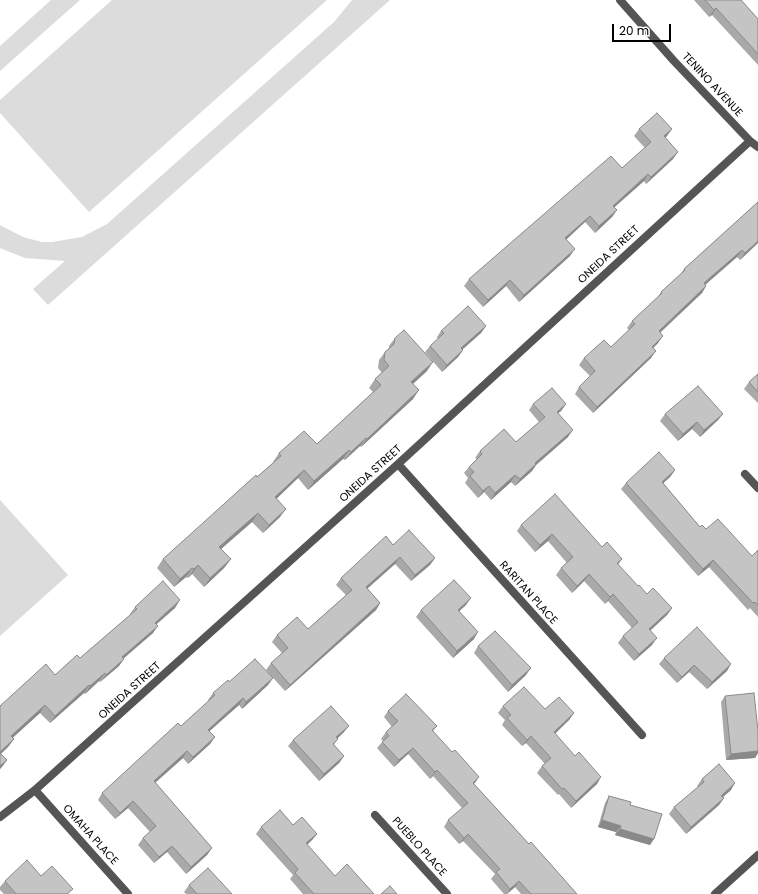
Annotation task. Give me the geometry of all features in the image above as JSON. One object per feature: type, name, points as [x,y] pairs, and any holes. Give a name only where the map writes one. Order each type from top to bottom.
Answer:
[{"type":"street","name":"TENINO AVENUE","points":[[620,0],[750,141],[758,147]]},
{"type":"street","name":"ONEIDA STREET","points":[[0,817],[35,790],[398,464],[750,141]]},
{"type":"street","name":"RARITAN PLACE","points":[[398,464],[642,735]]},
{"type":"street","points":[[745,474],[758,488]]},
{"type":"street","name":"OMAHA PLACE","points":[[35,790],[128,894]]},
{"type":"street","name":"PUEBLO PLACE","points":[[375,815],[446,894]]},
{"type":"street","points":[[715,894],[758,855]]},
{"type":"shaded area","points":[[51,0],[80,0],[0,71],[0,46]]},
{"type":"shaded area","points":[[112,0],[327,0],[89,212],[0,113],[0,100]]},
{"type":"shaded area","points":[[352,0],[390,0],[48,305],[33,289],[65,261],[25,258],[0,248],[0,225],[23,237],[42,242],[52,242],[82,237],[107,224],[334,22]]},
{"type":"shaded area","points":[[0,500],[68,575],[0,636]]},
{"type":"building","points":[[705,0],[741,0],[758,19],[758,54],[716,8],[714,10]]},
{"type":"building","points":[[657,113],[672,129],[664,136],[678,152],[651,177],[648,174],[613,206],[617,210],[599,226],[590,216],[565,238],[575,249],[524,295],[510,280],[488,300],[469,279],[611,156],[622,168],[651,142],[639,129]]},
{"type":"building","points":[[758,202],[758,241],[745,253],[742,250],[704,283],[706,286],[659,331],[663,336],[652,347],[656,351],[597,407],[579,387],[595,371],[584,358],[604,340],[611,347],[635,324],[632,321],[685,270],[684,269]]},
{"type":"building","points":[[468,306],[486,326],[461,348],[463,350],[447,365],[430,346],[444,333],[441,331]]},
{"type":"building","points":[[404,330],[433,362],[411,382],[419,390],[367,439],[366,438],[351,452],[349,450],[314,481],[304,470],[275,497],[286,509],[269,525],[258,513],[219,547],[231,559],[210,578],[198,565],[194,569],[192,568],[180,579],[163,559],[256,475],[257,477],[281,456],[279,453],[304,431],[317,444],[381,385],[375,379],[389,366],[384,360],[385,352],[394,344],[395,338]]},
{"type":"building","points":[[758,374],[758,392],[749,382]]},
{"type":"building","points":[[698,386],[723,414],[704,430],[697,422],[683,434],[665,414]]},
{"type":"building","points":[[552,388],[566,404],[557,412],[573,430],[535,463],[536,464],[520,479],[515,475],[495,493],[489,486],[483,491],[470,476],[474,472],[469,467],[482,454],[480,451],[504,429],[516,442],[545,417],[533,404]]},
{"type":"building","points":[[659,452],[675,470],[662,482],[700,527],[702,525],[706,529],[718,519],[752,556],[758,550],[758,605],[755,602],[753,603],[713,560],[703,569],[626,483]]},
{"type":"building","points":[[555,494],[602,547],[607,542],[622,559],[617,563],[638,586],[639,585],[647,594],[653,588],[672,608],[649,629],[657,638],[639,654],[623,636],[638,622],[613,594],[610,597],[589,574],[577,586],[561,568],[573,557],[552,534],[540,545],[521,525]]},
{"type":"building","points":[[409,530],[435,558],[415,575],[400,557],[366,587],[380,603],[290,685],[271,663],[288,648],[277,635],[297,617],[308,629],[352,590],[341,578],[386,536],[393,545]]},
{"type":"building","points":[[454,580],[471,598],[458,610],[478,632],[457,651],[421,610]]},
{"type":"building","points":[[163,581],[180,600],[155,623],[158,626],[122,657],[124,659],[106,675],[105,673],[90,686],[89,685],[55,716],[45,705],[11,736],[14,739],[0,752],[0,706],[46,664],[55,675],[77,655],[80,658],[137,609],[135,607]]},
{"type":"building","points":[[697,627],[731,664],[712,682],[694,665],[682,677],[664,658]]},
{"type":"building","points":[[495,631],[531,668],[512,685],[478,646]]},
{"type":"building","points":[[255,659],[273,678],[246,702],[243,698],[208,730],[215,737],[193,757],[187,751],[154,781],[212,848],[191,867],[172,846],[159,857],[143,838],[156,826],[133,801],[120,813],[102,793],[178,723],[181,726],[215,695],[213,693],[228,680],[229,682]]},
{"type":"building","points":[[524,687],[545,709],[559,697],[574,713],[554,732],[575,756],[579,752],[601,777],[576,801],[564,788],[562,789],[542,766],[551,758],[531,736],[527,740],[507,718],[511,715],[503,706]]},
{"type":"building","points":[[754,693],[758,731],[758,751],[731,754],[725,696]]},
{"type":"building","points":[[406,694],[437,726],[432,730],[452,752],[455,750],[479,777],[473,783],[529,844],[531,842],[577,894],[531,894],[519,881],[510,889],[496,872],[500,869],[468,834],[464,838],[448,820],[468,803],[437,770],[435,772],[413,748],[399,760],[382,742],[389,736],[386,732],[398,721],[388,711]]},
{"type":"building","points":[[331,706],[349,726],[336,737],[338,739],[333,744],[344,756],[324,774],[293,740]]},
{"type":"building","points":[[0,753],[7,760],[0,766]]},
{"type":"building","points":[[719,764],[735,783],[721,796],[724,798],[691,827],[674,807],[704,782],[702,779]]},
{"type":"building","points":[[609,796],[631,802],[630,805],[662,814],[654,839],[620,829],[621,826],[602,820]]},
{"type":"building","points":[[280,810],[293,825],[302,817],[317,834],[306,843],[335,876],[347,864],[374,894],[314,894],[295,873],[298,869],[261,827]]},
{"type":"building","points":[[27,860],[41,876],[52,866],[73,889],[67,894],[16,894],[5,881]]},
{"type":"building","points":[[208,868],[232,894],[197,894],[189,885]]},
{"type":"building","points":[[390,886],[397,894],[381,894]]}]
